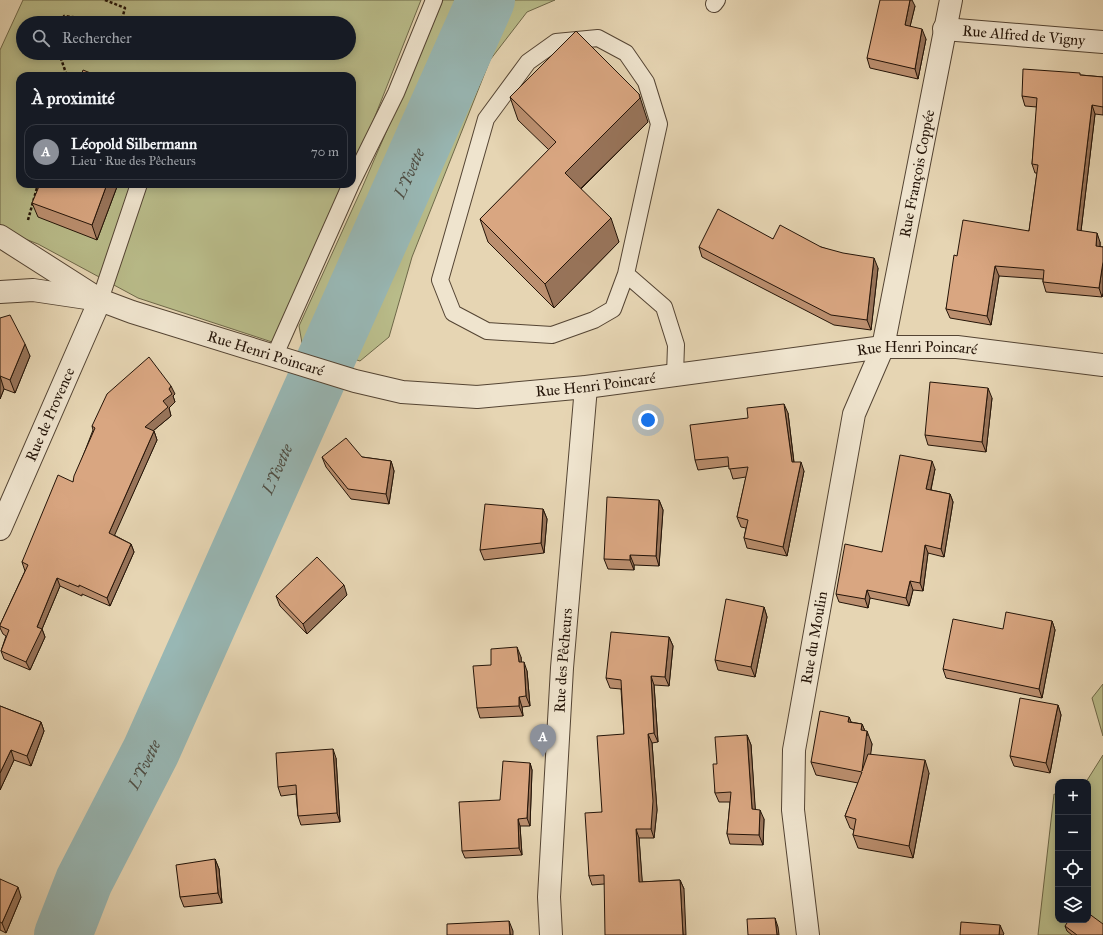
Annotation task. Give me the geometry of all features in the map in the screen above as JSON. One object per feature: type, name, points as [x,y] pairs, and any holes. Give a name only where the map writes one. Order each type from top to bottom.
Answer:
[{"type":"street","name":"Rue François Coppée","points":[[883,347],[915,192],[944,29],[951,0]]},
{"type":"street","name":"Rue Alfred de Vigny","points":[[944,29],[1103,42]]},
{"type":"street","points":[[0,236],[100,300]]},
{"type":"street","points":[[0,292],[33,290],[100,300]]},
{"type":"street","name":"Rue Henri Poincaré","points":[[100,300],[132,312],[355,381],[402,392],[477,397],[586,387],[883,347],[957,347],[1103,365]]},
{"type":"street","name":"Rue de Provence","points":[[0,529],[100,300]]},
{"type":"street","name":"Rue du Moulin","points":[[808,935],[793,810],[794,750],[854,414],[883,347]]},
{"type":"street","name":"Rue des Pêcheurs","points":[[551,935],[549,897],[562,668],[586,387]]},
{"type":"lane","points":[[356,171],[396,93],[434,0]]},
{"type":"lane","points":[[598,38],[626,53],[646,82],[660,124],[626,274],[612,309],[594,320],[552,335],[487,331],[453,313],[440,280],[486,119],[528,62],[556,42],[598,38]]},
{"type":"lane","points":[[100,300],[138,188]]},
{"type":"lane","points":[[282,359],[348,188]]},
{"type":"lane","points":[[626,274],[664,307],[676,345],[675,375]]},
{"type":"path","points":[[105,0],[125,8],[123,16]]},
{"type":"path","points":[[61,60],[66,72]]},
{"type":"path","points":[[24,250],[23,236],[37,188]]},
{"type":"green space","points":[[23,0],[421,0],[368,134],[356,160],[356,72],[16,72],[16,188],[343,188],[272,342],[138,298],[38,244],[0,229],[0,50]]},
{"type":"green space","points":[[443,0],[555,0],[527,12],[490,60],[412,257],[389,337],[360,361],[302,343],[299,326],[362,188]]},
{"type":"green space","points":[[1103,684],[1103,736],[1092,698]]},
{"type":"green space","points":[[1103,755],[1103,935],[1038,935],[1054,794],[1055,923],[1091,923],[1091,779],[1088,779]]},
{"type":"building","points":[[880,0],[910,0],[905,25],[922,29],[915,69],[867,58]]},
{"type":"building","points":[[576,31],[639,94],[640,98],[565,173],[611,218],[545,284],[480,219],[556,142],[510,97]]},
{"type":"building","points":[[1023,69],[1080,73],[1080,75],[1103,77],[1103,107],[1092,105],[1077,230],[1097,233],[1096,246],[1103,247],[1103,262],[1099,288],[1043,282],[1044,270],[995,266],[987,316],[946,309],[954,255],[957,256],[963,220],[1029,231],[1038,165],[1032,164],[1037,98],[1022,96]]},
{"type":"building","points":[[38,188],[106,188],[92,225],[32,203]]},
{"type":"building","points":[[718,209],[773,239],[780,225],[821,247],[843,253],[874,258],[867,320],[831,315],[699,247]]},
{"type":"building","points":[[10,315],[25,344],[10,380],[0,376],[0,318]]},
{"type":"building","points":[[149,357],[171,386],[169,389],[172,394],[163,401],[168,407],[145,427],[154,431],[109,533],[131,544],[107,598],[79,585],[79,587],[57,578],[37,627],[42,629],[26,662],[1,651],[9,630],[0,625],[28,565],[22,562],[58,475],[73,482],[74,476],[95,428],[92,426],[107,394]]},
{"type":"building","points":[[930,382],[988,388],[982,442],[925,435]]},
{"type":"building","points":[[784,404],[792,462],[801,462],[783,547],[744,538],[748,520],[737,517],[748,467],[729,469],[728,457],[695,460],[690,425],[748,418],[747,408]]},
{"type":"building","points":[[346,438],[362,457],[391,461],[386,494],[348,489],[322,457]]},
{"type":"building","points":[[900,455],[932,461],[926,489],[950,494],[941,549],[925,545],[920,583],[910,581],[906,598],[867,590],[865,599],[836,594],[845,544],[882,552]]},
{"type":"building","points":[[607,497],[659,500],[656,556],[630,555],[630,560],[604,559]]},
{"type":"building","points":[[485,504],[543,509],[541,543],[480,550]]},
{"type":"building","points":[[317,557],[344,585],[303,624],[276,596]]},
{"type":"building","points":[[726,599],[764,607],[751,667],[715,660]]},
{"type":"building","points":[[1006,612],[1052,621],[1039,689],[943,669],[953,619],[1003,629]]},
{"type":"building","points":[[611,632],[669,637],[665,677],[651,676],[654,733],[648,734],[653,801],[651,829],[636,829],[639,882],[680,880],[683,935],[605,935],[604,875],[589,876],[585,813],[602,812],[597,736],[624,734],[621,680],[606,678]]},
{"type":"building","points":[[517,647],[519,662],[524,662],[526,696],[519,697],[519,706],[477,708],[473,666],[491,665],[491,649]]},
{"type":"building","points":[[1020,698],[1058,705],[1046,763],[1010,756]]},
{"type":"building","points":[[0,706],[41,722],[27,756],[11,750],[0,773]]},
{"type":"building","points":[[820,711],[849,717],[848,722],[862,724],[861,730],[867,731],[862,771],[868,754],[925,760],[909,846],[853,835],[856,819],[845,816],[862,772],[811,762]]},
{"type":"building","points":[[747,735],[752,809],[760,810],[759,835],[727,834],[731,792],[715,793],[713,764],[717,764],[715,737]]},
{"type":"building","points":[[333,749],[337,813],[298,816],[296,785],[278,787],[276,753]]},
{"type":"building","points":[[503,761],[530,763],[527,818],[518,819],[519,848],[462,851],[459,802],[500,800]]},
{"type":"building","points":[[215,859],[218,893],[180,897],[176,865]]},
{"type":"building","points":[[0,879],[18,887],[2,923],[0,922]]},
{"type":"building","points":[[1091,915],[1103,924],[1103,935],[1077,935],[1065,926],[1067,923],[1091,923]]},
{"type":"building","points":[[775,918],[777,935],[748,935],[747,919]]},
{"type":"building","points":[[509,921],[510,935],[447,935],[447,924]]},
{"type":"building","points":[[961,922],[1000,925],[999,935],[960,935]]},
{"type":"waterway","name":"L'Yvette","points":[[63,935],[84,881],[151,751],[486,0]]},
{"type":"place","name":"Léopold Silbermann","points":[[543,757]]}]
